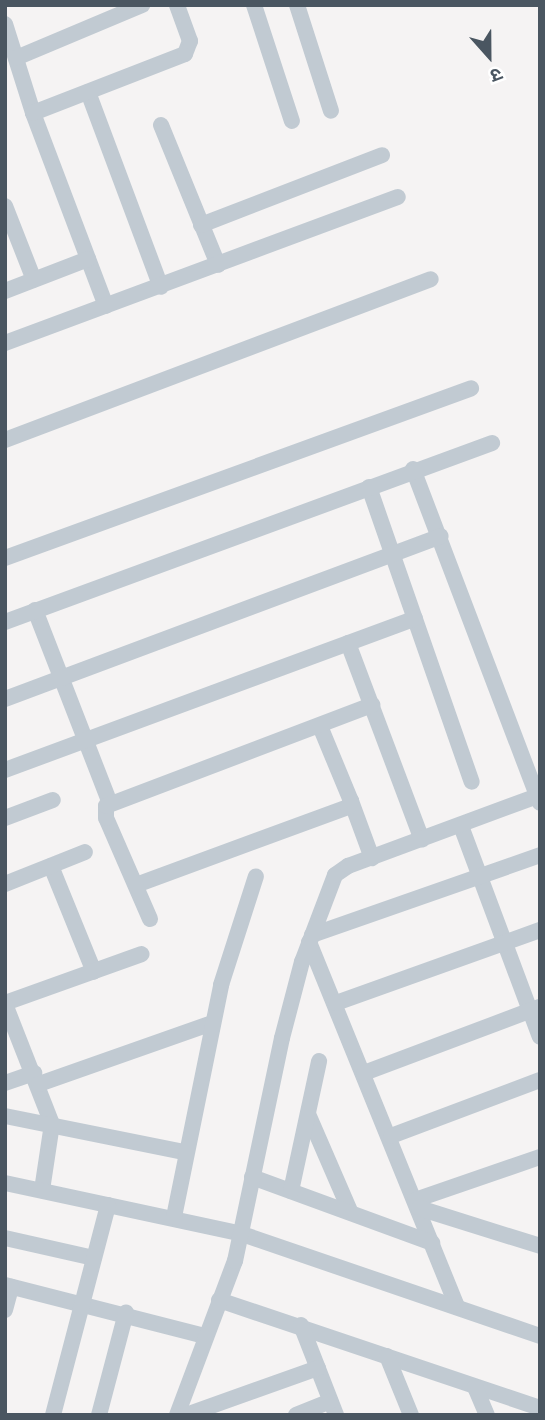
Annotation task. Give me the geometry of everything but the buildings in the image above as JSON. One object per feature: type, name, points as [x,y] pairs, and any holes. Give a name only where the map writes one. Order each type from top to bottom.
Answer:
[{"type":"street","points":[[16,58],[142,5]]},
{"type":"street","points":[[33,113],[185,54],[190,41],[177,5]]},
{"type":"street","points":[[254,5],[292,121]]},
{"type":"street","points":[[297,5],[331,111]]},
{"type":"street","points":[[5,24],[33,113],[106,306]]},
{"type":"street","points":[[88,92],[161,286]]},
{"type":"street","points":[[161,125],[218,265]]},
{"type":"street","points":[[201,225],[382,155]]},
{"type":"street","points":[[5,343],[398,197]]},
{"type":"street","points":[[5,206],[34,280]]},
{"type":"street","points":[[5,291],[88,259]]},
{"type":"street","points":[[5,440],[431,279]]},
{"type":"street","points":[[5,558],[471,388]]},
{"type":"street","points":[[5,622],[413,469],[492,443]]},
{"type":"street","points":[[177,1415],[242,1234],[282,1038],[311,939],[335,875],[372,858],[538,800],[413,469]]},
{"type":"street","points":[[369,487],[471,782]]},
{"type":"street","points":[[5,699],[440,536]]},
{"type":"street","points":[[35,610],[110,803]]},
{"type":"street","points":[[5,769],[415,618]]},
{"type":"street","points":[[348,643],[422,840]]},
{"type":"street","points":[[150,919],[104,811],[110,803],[372,705]]},
{"type":"street","points":[[320,726],[372,858]]},
{"type":"street","points":[[5,818],[53,800]]},
{"type":"street","points":[[136,885],[339,811],[351,802]]},
{"type":"street","points":[[461,826],[504,945],[535,1009],[540,1037]]},
{"type":"street","points":[[5,884],[85,852]]},
{"type":"street","points":[[311,939],[540,855]]},
{"type":"street","points":[[51,866],[94,972]]},
{"type":"street","points":[[174,1217],[184,1152],[212,1023],[256,876]]},
{"type":"street","points":[[336,1003],[540,930]]},
{"type":"street","points":[[311,939],[457,1307]]},
{"type":"street","points":[[42,1191],[52,1124],[5,1003],[142,954]]},
{"type":"street","points":[[364,1073],[535,1009]]},
{"type":"street","points":[[5,1083],[36,1079],[212,1023]]},
{"type":"street","points":[[291,1191],[319,1062]]},
{"type":"street","points":[[391,1136],[540,1080]]},
{"type":"street","points":[[308,1114],[350,1211]]},
{"type":"street","points":[[5,1116],[184,1152]]},
{"type":"street","points":[[417,1204],[540,1157]]},
{"type":"street","points":[[252,1177],[432,1243]]},
{"type":"street","points":[[5,1183],[174,1217],[242,1234],[540,1336]]},
{"type":"street","points":[[417,1204],[540,1246]]},
{"type":"street","points":[[53,1415],[108,1205]]},
{"type":"street","points":[[521,1240],[540,1233]]},
{"type":"street","points":[[5,1238],[94,1258]]},
{"type":"street","points":[[5,1310],[8,1286],[83,1302],[205,1336]]},
{"type":"street","points":[[219,1300],[301,1325],[540,1408]]},
{"type":"street","points":[[99,1415],[126,1313]]},
{"type":"street","points":[[296,1415],[333,1408],[301,1325]]},
{"type":"street","points":[[387,1356],[411,1415]]},
{"type":"street","points":[[186,1415],[318,1368]]},
{"type":"street","points":[[475,1387],[487,1415]]}]
